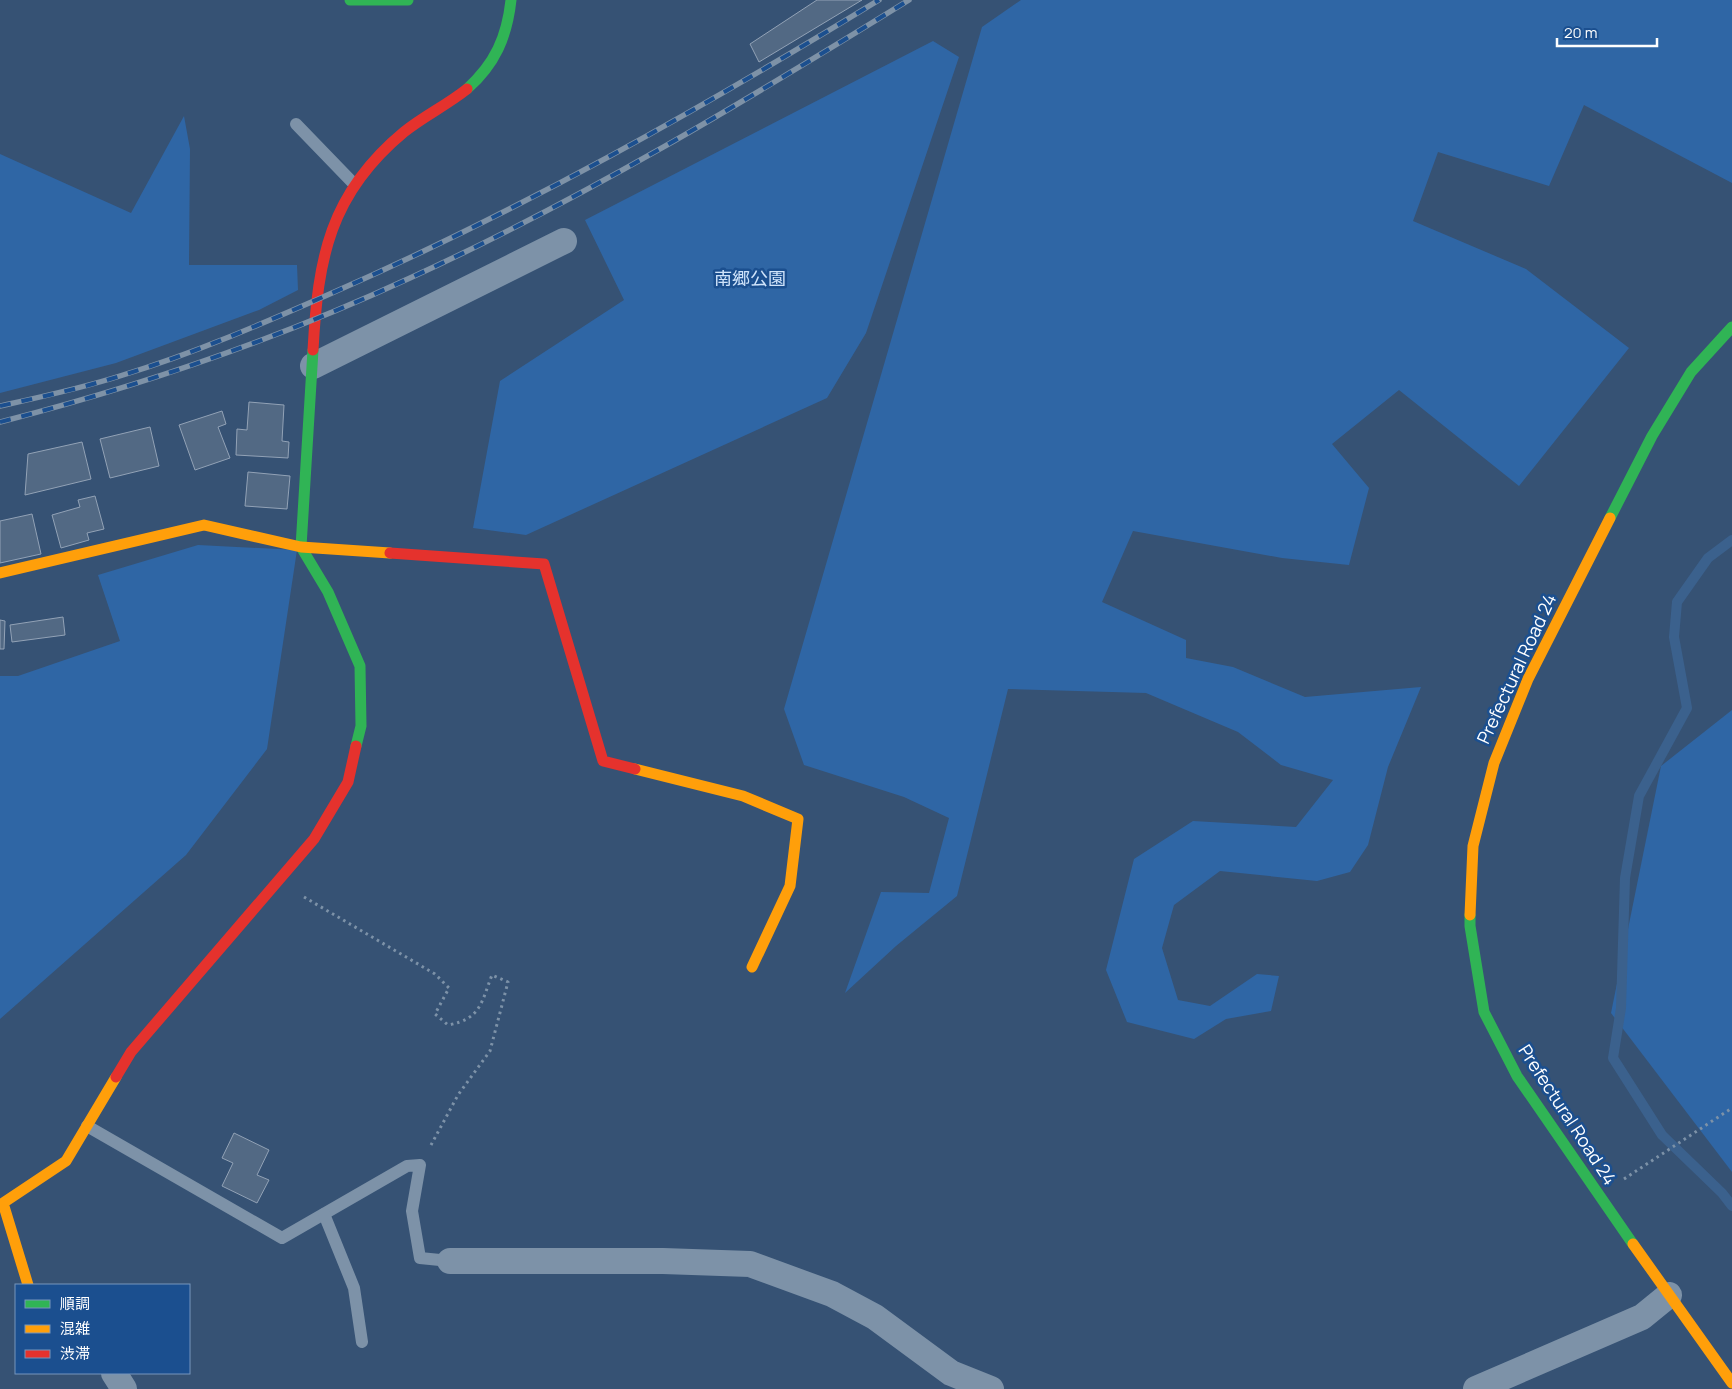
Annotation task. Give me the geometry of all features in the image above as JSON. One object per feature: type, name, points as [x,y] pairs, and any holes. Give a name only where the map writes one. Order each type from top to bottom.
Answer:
[{"type":"main road","points":[[350,0],[408,0]]},
{"type":"main road","points":[[28,1284],[2,1204],[66,1161],[131,1052],[314,839],[348,782],[361,726],[360,666],[328,592],[301,547],[316,292],[320,264],[345,198],[354,184],[402,134],[452,101],[478,80],[499,52],[506,32],[511,0]]},
{"type":"main road","name":"Prefectural Road 24","points":[[1732,327],[1691,372],[1652,436],[1528,679],[1494,763],[1474,846],[1470,926],[1484,1012],[1517,1076],[1599,1196],[1732,1383]]},
{"type":"main road","points":[[0,573],[204,525],[301,547],[544,564],[604,760],[744,796],[798,819],[790,886],[752,967]]},
{"type":"street","points":[[313,366],[564,241]]},
{"type":"street","points":[[450,1261],[664,1261],[750,1264],[832,1294],[875,1317],[951,1373],[991,1389]]},
{"type":"street","points":[[1476,1389],[1642,1317],[1669,1295]]},
{"type":"street","points":[[115,1374],[124,1389]]},
{"type":"lane","points":[[296,124],[354,184]]},
{"type":"lane","points":[[87,1126],[282,1238],[407,1166],[420,1165],[412,1212],[420,1258],[450,1261]]},
{"type":"lane","points":[[324,1214],[354,1288],[362,1342]]},
{"type":"path","points":[[277,882],[435,974],[449,988],[435,1014],[448,1025],[464,1022],[480,1008],[492,975],[508,982],[490,1051],[458,1095],[420,1165]]},
{"type":"path","points":[[1599,1196],[1732,1108]]},
{"type":"green space","points":[[1021,0],[1732,0],[1732,183],[1584,105],[1549,186],[1438,152],[1413,221],[1526,269],[1629,348],[1519,486],[1399,390],[1332,444],[1369,488],[1349,565],[1282,558],[1133,531],[1102,602],[1186,640],[1186,658],[1233,667],[1305,697],[1421,687],[1388,767],[1368,845],[1350,872],[1317,881],[1220,871],[1174,905],[1162,948],[1178,1000],[1210,1006],[1257,974],[1279,976],[1271,1011],[1226,1019],[1194,1039],[1127,1022],[1106,970],[1134,859],[1193,821],[1296,827],[1333,780],[1281,765],[1238,732],[1146,693],[1008,689],[957,896],[896,946],[845,993],[881,892],[929,893],[949,818],[904,797],[804,765],[784,709],[982,27]]},
{"type":"green space","name":"南郷公園","points":[[933,41],[959,57],[866,333],[827,398],[526,535],[473,528],[500,381],[624,300],[585,220]]},
{"type":"green space","points":[[184,116],[190,149],[189,265],[297,265],[298,290],[259,310],[116,363],[0,393],[0,154],[131,213]]},
{"type":"green space","points":[[198,545],[297,550],[267,749],[186,855],[0,1019],[0,676],[18,676],[120,641],[98,575]]},
{"type":"green space","points":[[1732,710],[1732,1172],[1611,1013],[1661,766]]},
{"type":"building","points":[[817,0],[862,0],[759,62],[750,44]]},
{"type":"building","points":[[249,402],[284,405],[282,441],[289,442],[288,458],[236,455],[237,429],[247,430]]},
{"type":"building","points":[[222,411],[226,424],[218,427],[230,458],[195,470],[179,425]]},
{"type":"building","points":[[150,427],[159,466],[110,478],[100,439]]},
{"type":"building","points":[[82,442],[91,479],[25,495],[28,454]]},
{"type":"building","points":[[248,472],[290,476],[287,509],[245,506]]},
{"type":"building","points":[[95,496],[104,529],[87,533],[89,540],[61,548],[52,515],[80,507],[78,500]]},
{"type":"building","points":[[32,514],[41,554],[0,563],[0,521]]},
{"type":"building","points":[[63,617],[65,635],[12,642],[10,625]]},
{"type":"building","points":[[0,620],[5,621],[4,649],[0,649]]},
{"type":"building","points":[[234,1133],[269,1150],[257,1175],[269,1180],[257,1203],[222,1186],[233,1163],[222,1158]]},
{"type":"waterway","points":[[1732,540],[1708,558],[1677,602],[1674,637],[1687,708],[1639,796],[1625,878],[1621,1008],[1613,1058],[1662,1135],[1722,1193],[1732,1206]]},
{"type":"railway","points":[[0,406],[93,384],[176,357],[229,337],[403,261],[610,156],[746,80],[879,0]]},
{"type":"railway","points":[[0,422],[157,377],[259,341],[410,278],[538,215],[664,147],[787,75],[909,0]]},
{"type":"traffic: fast","points":[[350,0],[408,0]]},
{"type":"traffic: fast","points":[[467,89],[485,70],[498,49],[503,38],[511,0]]},
{"type":"traffic: fast","points":[[1610,518],[1652,436],[1691,372],[1732,327]]},
{"type":"traffic: fast","points":[[313,350],[301,547],[328,592],[360,666],[361,726],[356,746]]},
{"type":"traffic: fast","points":[[1470,915],[1470,926],[1484,1012],[1517,1076],[1633,1244]]},
{"type":"traffic: slow","points":[[1470,915],[1473,846],[1494,763],[1528,679],[1610,518]]},
{"type":"traffic: slow","points":[[0,573],[204,525],[301,547],[390,553]]},
{"type":"traffic: slow","points":[[635,769],[743,796],[798,819],[790,886],[752,967]]},
{"type":"traffic: slow","points":[[28,1284],[3,1203],[66,1161],[116,1077]]},
{"type":"traffic: slow","points":[[1633,1244],[1732,1383]]},
{"type":"traffic: jam","points":[[313,350],[315,317],[324,257],[332,230],[344,204],[359,179],[379,155],[404,132],[467,89]]},
{"type":"traffic: jam","points":[[390,553],[544,564],[603,761],[635,769]]},
{"type":"traffic: jam","points":[[116,1077],[131,1052],[314,839],[348,782],[356,746]]}]
